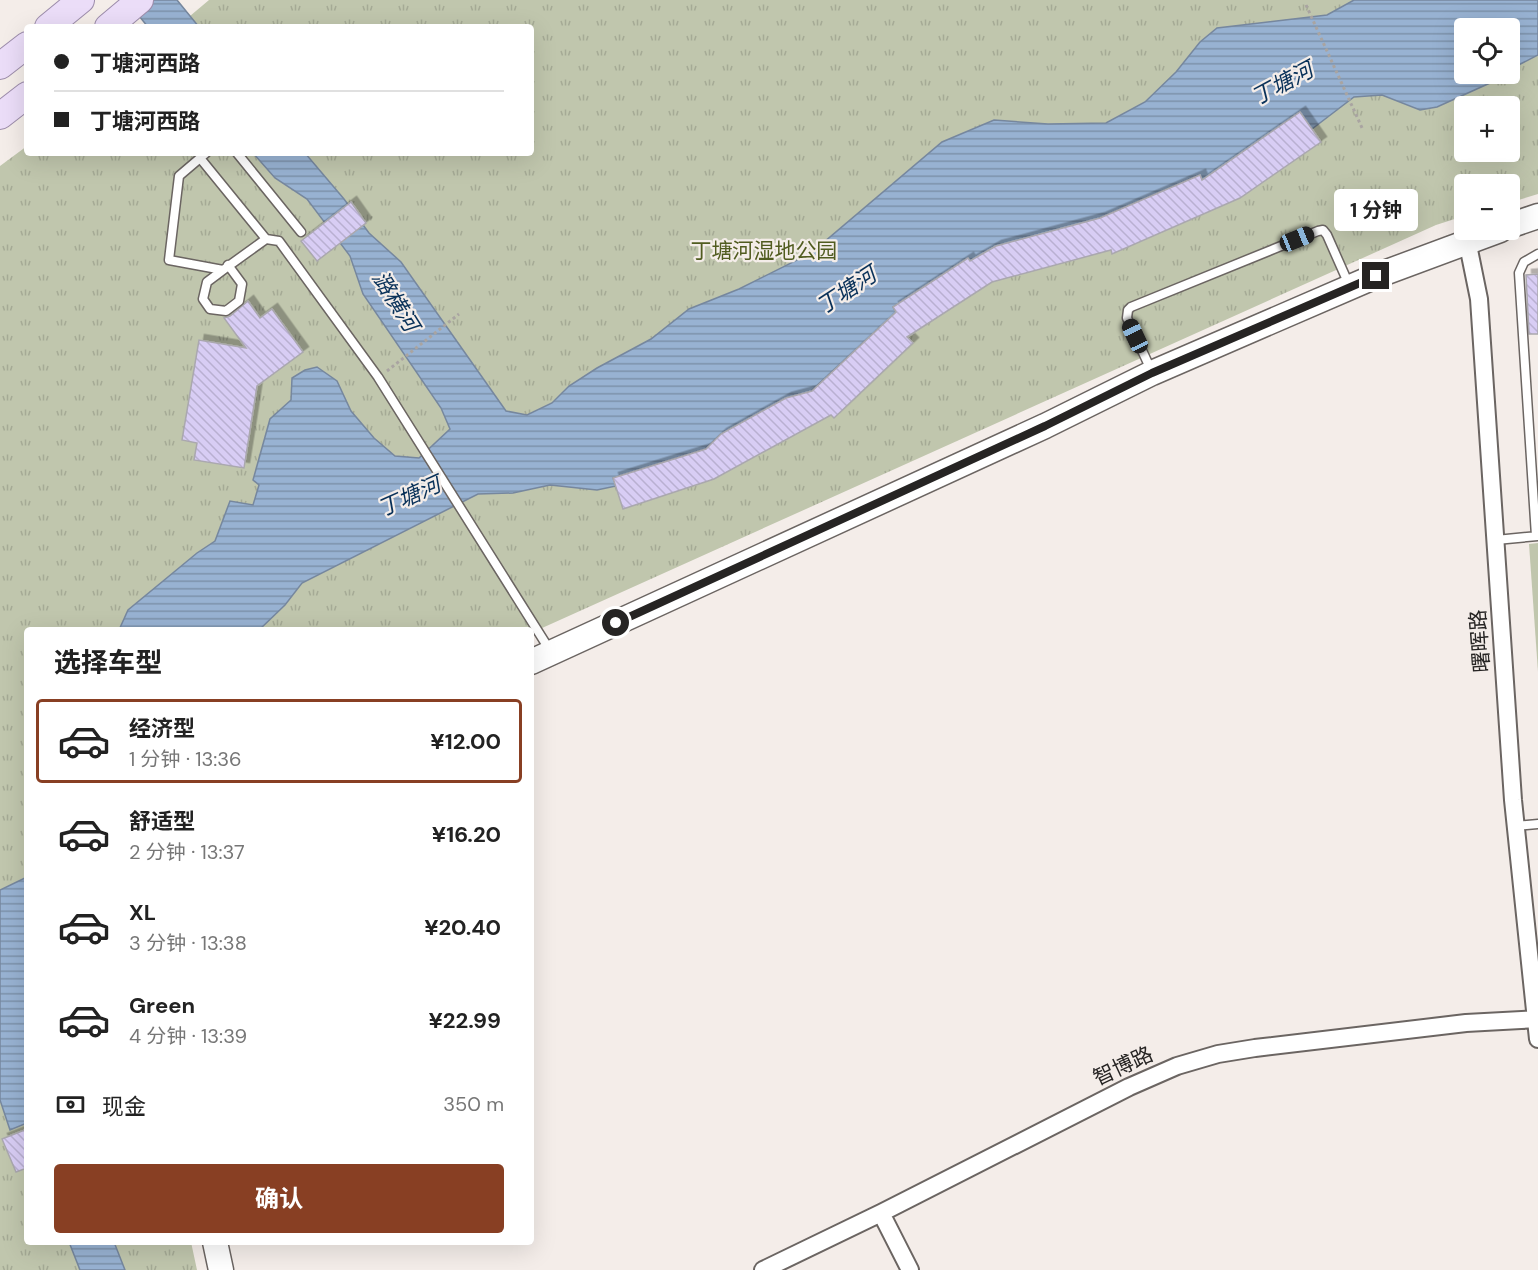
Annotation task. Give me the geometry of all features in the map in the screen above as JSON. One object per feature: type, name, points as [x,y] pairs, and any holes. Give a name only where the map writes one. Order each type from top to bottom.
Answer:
[{"type":"main road","points":[[52,24],[81,0]]},
{"type":"main road","points":[[112,24],[134,5]]},
{"type":"main road","points":[[2,64],[24,47]]},
{"type":"main road","points":[[0,116],[24,97]]},
{"type":"street","points":[[1520,222],[1538,216]]},
{"type":"street","points":[[541,657],[1045,426],[1152,373],[1467,240]]},
{"type":"street","name":"曙晖路","points":[[1467,240],[1479,299],[1516,826],[1538,1039]]},
{"type":"street","name":"智博路","points":[[763,1270],[882,1213],[1129,1087],[1177,1066],[1218,1054],[1255,1048],[1466,1023],[1537,1019]]},
{"type":"street","points":[[882,1213],[910,1270]]},
{"type":"street","points":[[216,1245],[221,1270]]},
{"type":"lane","points":[[202,156],[178,176],[169,260],[226,268],[242,284],[239,302],[226,311],[210,309],[203,299],[207,282],[226,268],[266,239]]},
{"type":"lane","points":[[204,156],[266,239],[279,241],[378,377],[467,517],[525,627]]},
{"type":"lane","points":[[239,156],[301,232]]},
{"type":"lane","points":[[1152,373],[1127,318],[1131,307],[1323,230],[1350,288]]},
{"type":"lane","points":[[1496,540],[1537,536],[1520,273],[1524,262],[1538,254]]},
{"type":"lane","points":[[1516,826],[1538,824]]},
{"type":"path","points":[[1306,5],[1363,130]]},
{"type":"path","points":[[378,377],[459,314]]},
{"type":"green space","name":"丁塘河湿地公园","points":[[209,0],[1538,0],[1538,194],[1520,200],[1520,174],[1454,174],[1454,219],[1436,225],[534,632],[534,627],[24,627],[24,1245],[192,1245],[197,1270],[0,1270],[0,166],[24,148],[24,156],[534,156],[534,24],[181,24]]},
{"type":"green space","points":[[1538,543],[1538,672],[1529,544]]},
{"type":"water","points":[[126,0],[177,0],[197,24],[146,24]]},
{"type":"water","points":[[1354,0],[1538,0],[1538,55],[1520,64],[1520,18],[1454,18],[1454,84],[1488,84],[1461,96],[1454,96],[1454,99],[1437,107],[1420,110],[1382,95],[1354,97],[1312,129],[1300,112],[1213,173],[1205,187],[1199,175],[977,271],[968,258],[893,307],[897,314],[810,392],[786,398],[721,434],[705,449],[613,478],[616,486],[597,490],[550,485],[513,493],[478,494],[302,583],[285,605],[262,627],[120,627],[128,610],[215,541],[230,501],[253,505],[259,485],[253,480],[270,419],[291,400],[292,378],[305,370],[317,367],[337,381],[351,411],[374,438],[395,456],[419,458],[450,429],[441,408],[363,294],[350,256],[307,199],[275,178],[256,156],[308,156],[369,233],[401,262],[506,411],[527,415],[552,403],[569,386],[597,368],[651,339],[689,309],[739,289],[811,253],[942,142],[994,120],[1048,124],[1106,123],[1145,102],[1176,72],[1200,42],[1217,28],[1327,15]]},
{"type":"water","points":[[24,878],[24,1124],[10,1130],[0,1100],[0,890]]},
{"type":"water","points":[[70,1245],[115,1245],[125,1270],[80,1270]]},
{"type":"building","points":[[1300,112],[1321,142],[1240,198],[1112,254],[1111,250],[992,282],[907,337],[913,343],[834,418],[831,415],[714,479],[623,509],[613,478],[706,449],[721,434],[786,398],[812,391],[896,312],[893,307],[968,258],[970,261],[996,246],[1100,218],[1200,175],[1202,180]]},
{"type":"building","points":[[351,202],[366,223],[317,261],[301,241]]},
{"type":"building","points":[[1538,274],[1538,334],[1529,334],[1526,275]]},
{"type":"building","points":[[248,301],[260,318],[272,309],[303,352],[257,386],[244,468],[194,460],[197,443],[182,440],[199,340],[246,348],[224,318],[230,316]]},
{"type":"building","points":[[24,1130],[24,1169],[16,1172],[2,1139]]},
{"type":"route","points":[[616,623],[1045,426],[1152,373],[1376,276]]},
{"type":"water label","name":"丁塘河","points":[[1282,83]]},
{"type":"water label","name":"丁塘河","points":[[846,290]]},
{"type":"water label","name":"潞横河","points":[[396,301]]},
{"type":"water label","name":"丁塘河","points":[[409,496]]}]
